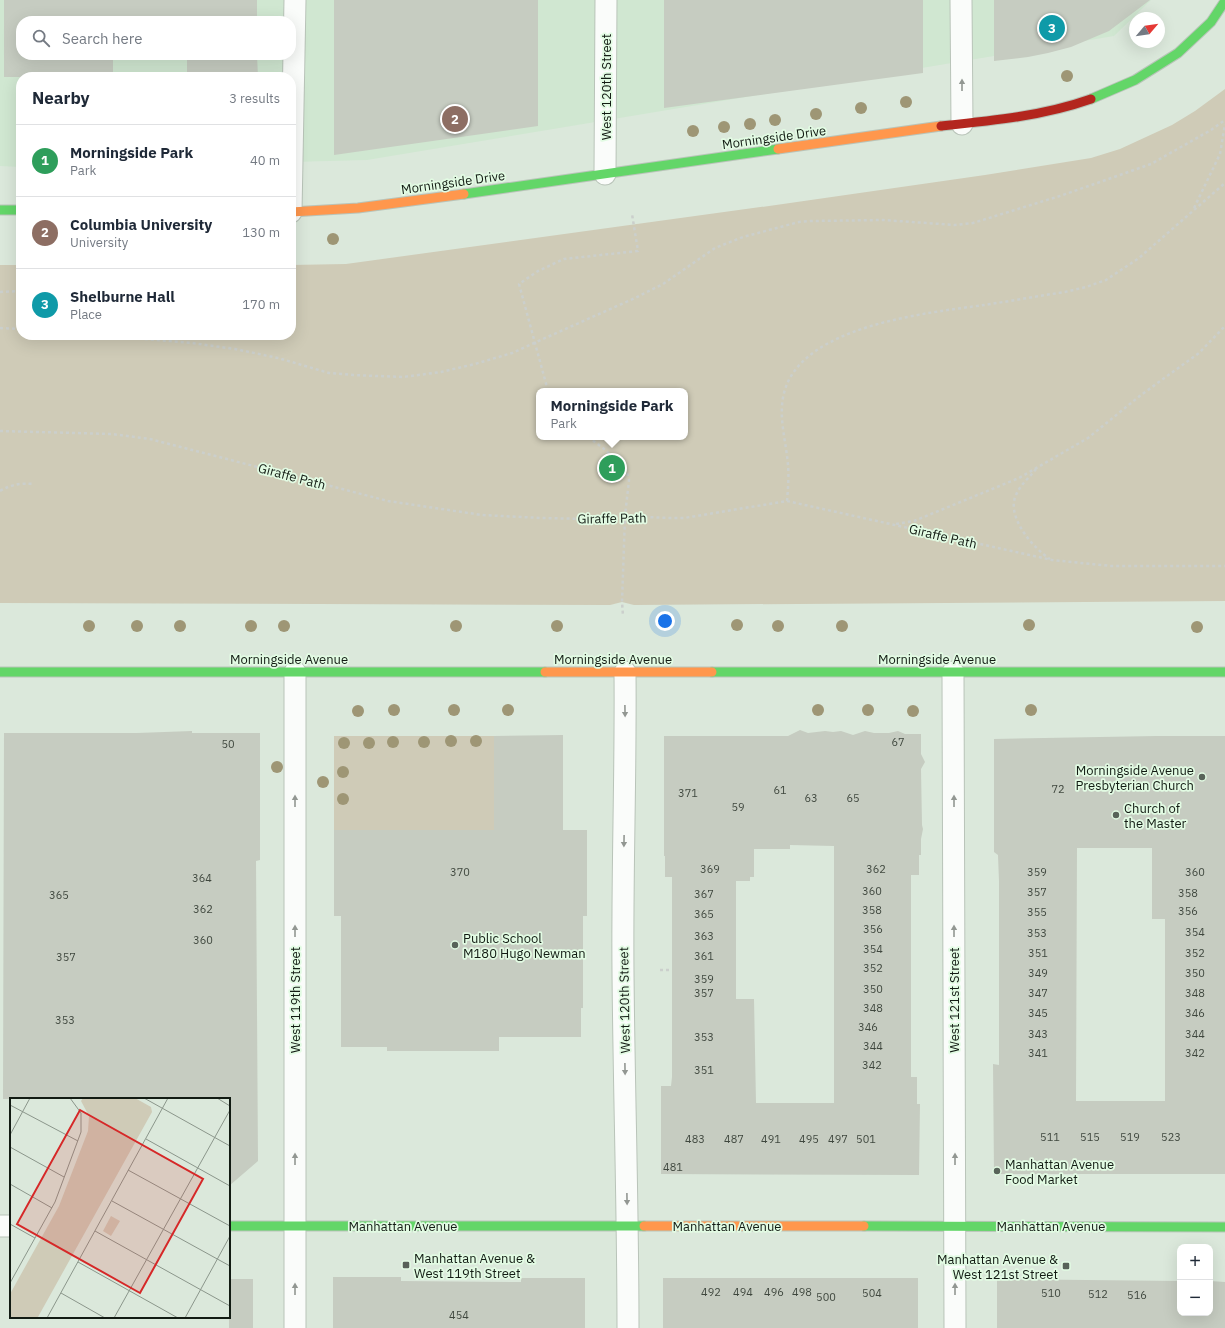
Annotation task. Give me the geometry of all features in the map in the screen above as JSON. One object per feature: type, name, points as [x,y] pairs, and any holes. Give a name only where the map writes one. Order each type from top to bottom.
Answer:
[{"type":"street","points":[[295,0],[295,16]]},
{"type":"street","name":"West 120th Street","points":[[605,174],[606,0]]},
{"type":"street","points":[[961,0],[962,124]]},
{"type":"street","name":"Morningside Drive","points":[[296,212],[358,208],[1054,110],[1090,100],[1135,80],[1178,52],[1211,22],[1225,1]]},
{"type":"street","points":[[294,60],[294,72]]},
{"type":"street","points":[[0,210],[16,210]]},
{"type":"street","name":"Morningside Avenue","points":[[0,672],[1225,672]]},
{"type":"street","name":"West 119th Street","points":[[295,672],[295,1328]]},
{"type":"street","name":"West 120th Street","points":[[625,672],[626,720],[623,970],[628,1227],[628,1328]]},
{"type":"street","name":"West 121st Street","points":[[953,672],[955,1328]]},
{"type":"street","name":"Manhattan Avenue","points":[[230,1226],[628,1227],[954,1225],[1225,1227]]},
{"type":"path","points":[[154,340],[235,349],[278,358],[329,373],[403,377],[441,372],[512,353],[534,344],[642,295],[662,284],[715,248],[743,237],[799,222],[811,221],[883,220],[955,225],[973,223],[1063,195],[1151,164],[1211,130],[1225,120]]},
{"type":"path","points":[[1193,211],[1220,154],[1225,124]]},
{"type":"path","points":[[787,501],[788,466],[781,414],[784,393],[789,379],[798,366],[822,346],[843,336],[883,323],[934,312],[1001,303],[1086,287],[1106,280],[1139,258],[1225,183]]},
{"type":"path","points":[[547,388],[518,284],[538,271],[564,259],[638,251],[632,214]]},
{"type":"path","points":[[0,292],[16,292]]},
{"type":"path","points":[[893,524],[914,521],[1019,478],[1038,468],[1088,438],[1136,399],[1199,353],[1225,326]]},
{"type":"path","points":[[0,328],[16,330]]},
{"type":"path","name":"Giraffe Path","points":[[0,431],[112,434],[150,439],[388,501],[482,515],[579,519],[625,516],[684,518],[787,501],[1052,560],[1112,566],[1225,566]]},
{"type":"path","points":[[592,440],[626,469],[629,480],[625,516],[622,616]]},
{"type":"path","points":[[1038,468],[1016,494],[1013,504],[1019,524],[1027,538],[1041,553],[1052,560]]},
{"type":"path","points":[[0,491],[10,485],[21,483],[34,484]]},
{"type":"path","points":[[660,970],[672,970]]},
{"type":"shaded area","points":[[0,0],[1151,0],[1139,12],[1129,12],[1129,21],[1114,36],[367,160],[296,162],[296,72],[16,72],[16,167],[0,166]]},
{"type":"shaded area","points":[[1225,89],[1225,601],[634,605],[622,602],[610,605],[0,603],[0,265],[16,265],[16,340],[296,340],[296,265],[346,264],[985,175],[1091,158],[1120,149],[1172,125],[1195,111]]},
{"type":"shaded area","points":[[334,736],[494,736],[494,830],[334,830]]},
{"type":"building","points":[[4,0],[257,0],[257,16],[16,16],[16,60],[113,60],[113,72],[16,72],[16,77],[4,77]]},
{"type":"building","points":[[334,0],[538,0],[538,126],[334,155]]},
{"type":"building","points":[[664,0],[923,0],[923,73],[664,108]]},
{"type":"building","points":[[994,0],[1150,0],[1134,12],[1129,12],[1129,16],[1109,31],[1071,47],[1028,57],[994,61]]},
{"type":"building","points":[[187,60],[257,60],[258,72],[187,72]]},
{"type":"building","points":[[800,730],[808,733],[841,731],[853,735],[865,731],[874,733],[889,733],[898,731],[905,734],[921,734],[921,754],[925,762],[921,769],[923,829],[921,839],[921,855],[919,855],[919,875],[911,875],[911,1077],[917,1077],[917,1104],[920,1104],[919,1175],[661,1174],[661,1086],[671,1086],[672,1077],[672,877],[665,877],[664,736],[788,736]],"holes":[[[790,845],[834,846],[834,1103],[756,1103],[754,999],[736,999],[736,881],[750,881],[750,877],[754,877],[754,849],[790,849]]]},
{"type":"building","points":[[192,731],[192,733],[260,733],[260,860],[256,861],[258,1161],[230,1185],[230,1098],[3,1099],[4,733],[137,733]]},
{"type":"building","points":[[563,735],[563,830],[587,830],[587,916],[583,916],[583,1008],[581,1008],[581,1037],[499,1037],[499,1051],[387,1051],[387,1047],[341,1047],[341,916],[334,916],[334,830],[494,830],[494,736]]},
{"type":"building","points":[[1225,736],[1225,1174],[994,1174],[993,1064],[999,1065],[999,881],[998,855],[994,852],[994,739]],"holes":[[[1077,848],[1152,848],[1152,919],[1165,919],[1165,1101],[1076,1101]]]},
{"type":"building","points":[[333,1277],[401,1277],[401,1281],[521,1282],[521,1278],[585,1278],[585,1328],[333,1328]]},
{"type":"building","points":[[663,1278],[918,1278],[918,1328],[663,1328]]},
{"type":"building","points":[[230,1279],[253,1279],[253,1328],[229,1328]]},
{"type":"building","points":[[997,1279],[1177,1281],[1177,1316],[1213,1316],[1213,1281],[1225,1282],[1225,1328],[997,1328]]},
{"type":"traffic: fast","points":[[1091,99],[1135,80],[1178,53],[1211,22],[1225,1]]},
{"type":"traffic: fast","points":[[464,194],[778,149]]},
{"type":"traffic: fast","points":[[0,210],[16,210]]},
{"type":"traffic: fast","points":[[0,672],[545,672]]},
{"type":"traffic: fast","points":[[712,672],[1225,672]]},
{"type":"traffic: fast","points":[[230,1226],[644,1226]]},
{"type":"traffic: fast","points":[[864,1226],[1225,1227]]},
{"type":"traffic: slow","points":[[778,149],[941,126]]},
{"type":"traffic: slow","points":[[296,212],[358,208],[464,194]]},
{"type":"traffic: slow","points":[[545,672],[712,672]]},
{"type":"traffic: slow","points":[[644,1226],[864,1226]]},
{"type":"traffic: jam","points":[[941,126],[1036,114],[1091,99]]},
{"type":"place","name":"Shelburne Hall","points":[[1052,28]]},
{"type":"place","name":"Columbia University","points":[[455,119]]},
{"type":"place","name":"Morningside Park","points":[[612,468]]},
{"type":"place","name":"Morningside Avenue Presbyterian Church","points":[[1202,777]]},
{"type":"place","name":"Church of the Master","points":[[1116,815]]},
{"type":"place","name":"Public School M180 Hugo Newman","points":[[455,945]]},
{"type":"place","name":"Manhattan Avenue Food Market","points":[[997,1171]]},
{"type":"place","name":"Manhattan Avenue & West 119th Street","points":[[406,1265]]},
{"type":"place","name":"Manhattan Avenue & West 121st Street","points":[[1066,1266]]}]
